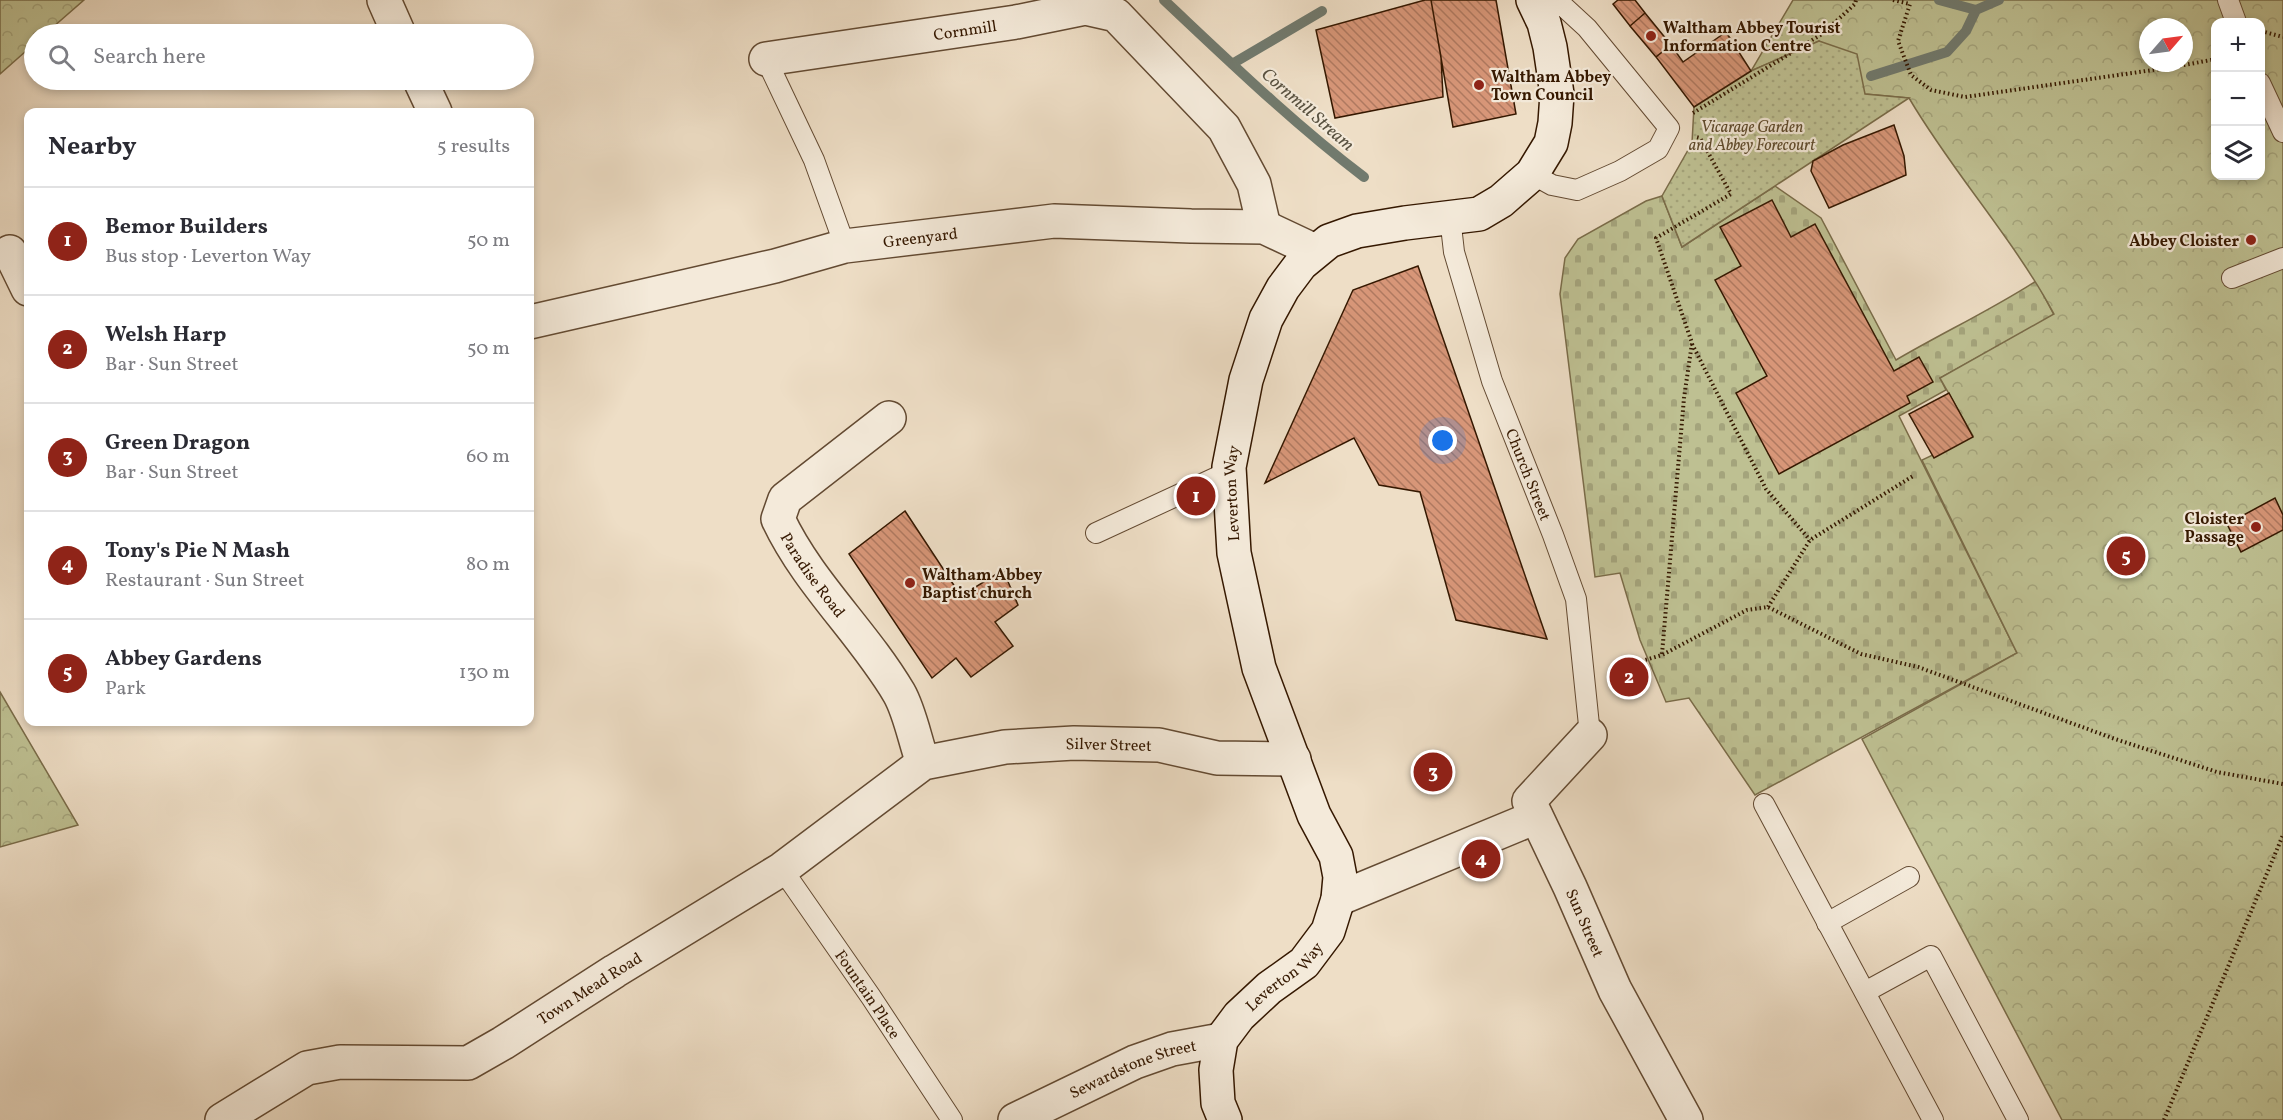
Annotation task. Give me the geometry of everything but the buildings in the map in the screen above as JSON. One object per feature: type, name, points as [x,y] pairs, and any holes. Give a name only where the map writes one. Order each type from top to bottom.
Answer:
[{"type":"street","points":[[384,0],[395,24]]},
{"type":"street","name":"Leverton Way","points":[[1221,1040],[1239,1016],[1269,988],[1304,963],[1328,931],[1338,899],[1340,877],[1335,856],[1314,815],[1259,668],[1234,553],[1230,471],[1246,380],[1266,320],[1283,288],[1300,264],[1315,251],[1329,241],[1357,231],[1479,214],[1501,201],[1532,174],[1551,143],[1557,94],[1554,65],[1544,23],[1535,3]]},
{"type":"street","name":"Cornmill","points":[[766,59],[1016,22],[1085,8],[1116,15],[1224,128],[1254,184],[1264,226]]},
{"type":"street","points":[[425,90],[433,108]]},
{"type":"street","name":"Greenyard","points":[[534,321],[775,266],[845,246],[1054,221],[1264,226],[1315,251]]},
{"type":"street","points":[[10,252],[24,280]]},
{"type":"street","name":"Paradise Road","points":[[889,418],[785,499],[778,519],[789,541],[868,646],[900,695],[923,763]]},
{"type":"street","name":"Sun Street","points":[[1590,735],[1529,801],[1615,990],[1686,1120]]},
{"type":"street","name":"Silver Street","points":[[923,763],[1005,747],[1074,743],[1159,745],[1217,758],[1294,759]]},
{"type":"street","name":"Town Mead Road","points":[[222,1120],[307,1068],[340,1062],[468,1063],[782,868],[923,763]]},
{"type":"street","points":[[1338,899],[1536,817]]},
{"type":"street","points":[[1221,1040],[1216,1070],[1218,1103],[1225,1120]]},
{"type":"street","name":"Sewardstone Street","points":[[1015,1120],[1135,1062],[1172,1049],[1221,1040]]},
{"type":"lane","points":[[2228,0],[2235,18]]},
{"type":"lane","points":[[1532,174],[1552,185],[1577,190],[1620,171],[1658,150],[1669,128],[1587,28],[1563,6],[1535,3]]},
{"type":"lane","points":[[766,59],[814,160],[845,246]]},
{"type":"lane","points":[[2265,94],[2283,132]]},
{"type":"lane","name":"Church Street","points":[[1450,217],[1455,252],[1492,381],[1576,599],[1590,735]]},
{"type":"lane","points":[[2232,278],[2283,258]]},
{"type":"lane","points":[[1096,533],[1230,471]]},
{"type":"lane","points":[[1764,804],[1933,1120]]},
{"type":"lane","name":"Fountain Place","points":[[782,868],[872,997],[952,1120]]},
{"type":"lane","points":[[1827,923],[1909,877]]},
{"type":"lane","points":[[1865,993],[1931,956],[2018,1120]]},
{"type":"path","points":[[1669,128],[1822,34],[1855,4],[1856,0]]},
{"type":"path","points":[[1893,0],[1910,4],[1898,41],[1911,75],[1931,90],[1965,97],[2174,67],[2211,59]]},
{"type":"path","points":[[2265,32],[2283,37]]},
{"type":"path","points":[[1669,128],[1700,138],[1731,194],[1656,238],[1692,343],[1766,489],[1810,540]]},
{"type":"path","points":[[1662,655],[1684,398],[1692,343]]},
{"type":"path","points":[[1768,607],[1810,540],[1913,476]]},
{"type":"path","points":[[1585,678],[1662,655],[1747,610],[1768,607],[1861,654],[1918,667],[2115,739],[2217,772],[2283,784]]},
{"type":"path","points":[[2164,1120],[2283,835]]},
{"type":"green space","points":[[0,0],[84,0],[56,24],[24,24],[24,53],[0,74]]},
{"type":"green space","points":[[1793,0],[2283,0],[2283,1120],[2062,1120],[1862,739],[2017,653],[1922,460],[1973,436],[1940,378],[2054,314],[2002,232],[1944,153],[1909,98],[1865,94],[1819,41],[1751,71]]},
{"type":"green space","name":"Vicarage Garden and Abbey Forecourt","points":[[1819,41],[1857,54],[1865,94],[1909,98],[1682,247],[1662,196],[1692,143],[1694,107],[1751,71]]},
{"type":"green space","points":[[1775,186],[1821,218],[1896,360],[2036,281],[2054,315],[1940,378],[1946,390],[1899,416],[2017,653],[1755,795],[1689,698],[1666,702],[1640,640],[1620,573],[1595,577],[1560,294],[1565,258],[1578,239],[1646,201],[1662,196],[1682,247]]},
{"type":"green space","points":[[0,692],[78,825],[0,847]]},
{"type":"waterway","name":"Cornmill Stream","points":[[1164,0],[1237,69],[1364,177]]},
{"type":"waterway","name":"Cornmill Stream","points":[[1939,0],[1976,10],[1999,0]]},
{"type":"waterway","name":"Cornmill Stream","points":[[1871,76],[1947,52],[1966,31],[1976,10]]},
{"type":"waterway","name":"Cornmill Stream","points":[[1232,64],[1322,11]]},
{"type":"place","name":"Waltham Abbey Tourist Information Centre","points":[[1651,36]]},
{"type":"place","name":"Waltham Abbey Town Council","points":[[1479,85]]},
{"type":"place","name":"Abbey Cloister","points":[[2251,240]]},
{"type":"place","name":"Bemor Builders","points":[[1196,496]]},
{"type":"place","name":"Cloister Passage","points":[[2256,527]]},
{"type":"place","name":"Abbey Gardens","points":[[2126,556]]},
{"type":"place","name":"Waltham Abbey Baptist church","points":[[910,583]]},
{"type":"place","name":"Welsh Harp","points":[[1629,677]]},
{"type":"place","name":"Green Dragon","points":[[1433,772]]},
{"type":"place","name":"Tony's Pie N Mash","points":[[1481,859]]}]
